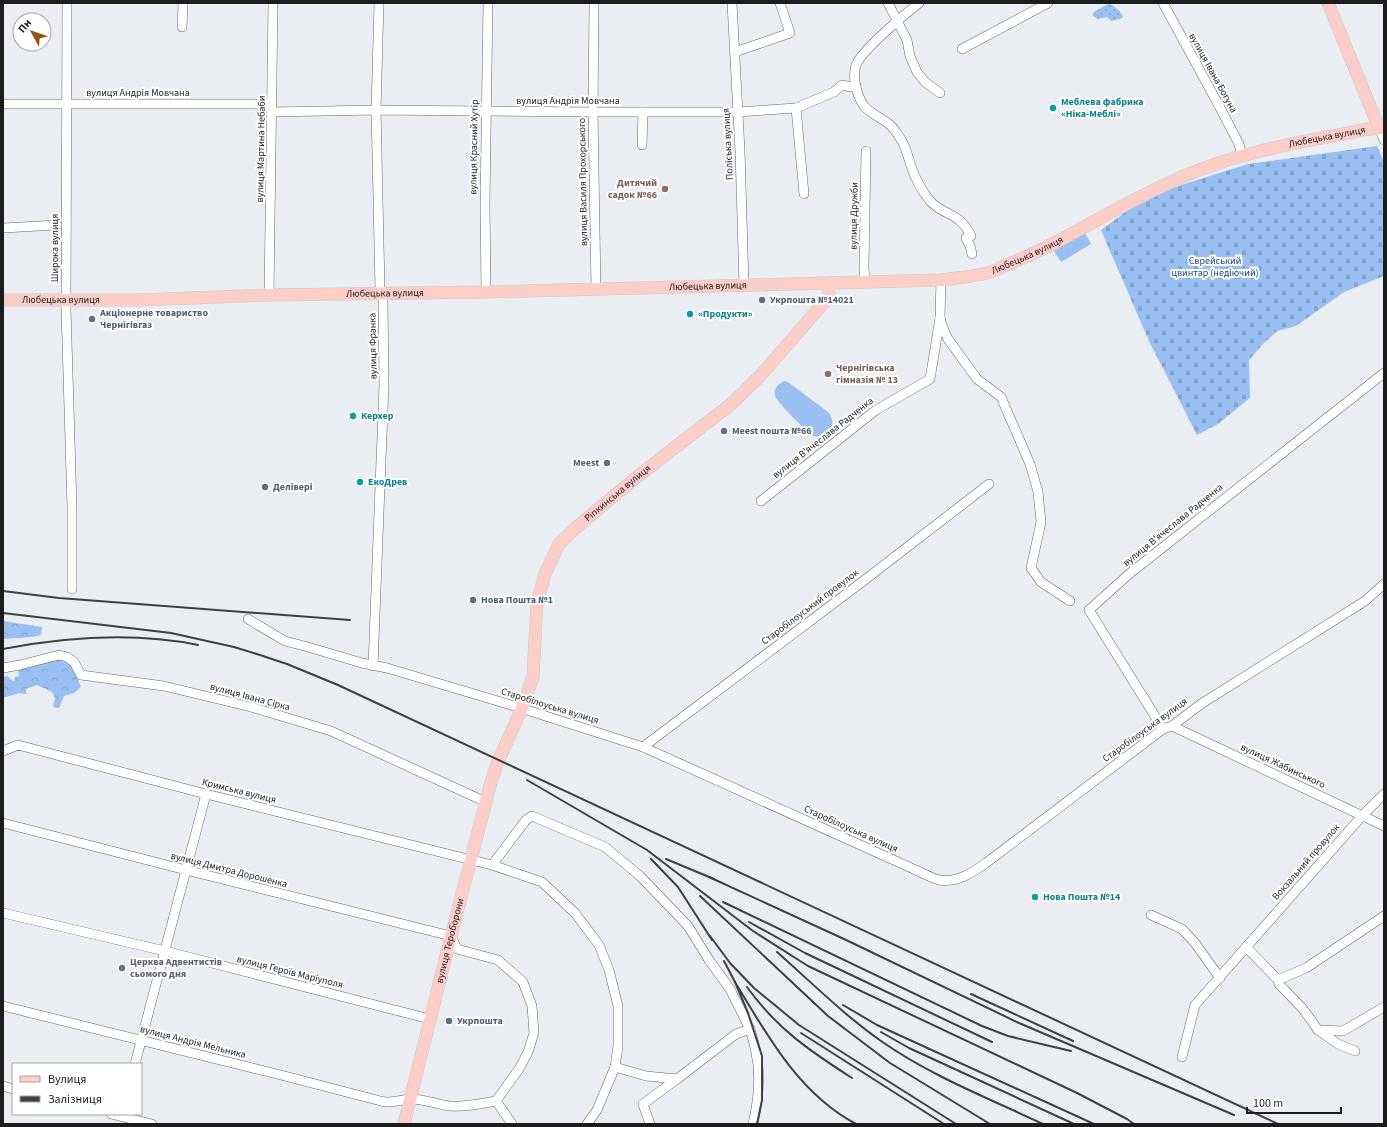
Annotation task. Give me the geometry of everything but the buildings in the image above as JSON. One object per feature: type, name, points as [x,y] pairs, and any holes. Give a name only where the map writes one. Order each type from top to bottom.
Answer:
[{"type":"main road","points":[[1328,3],[1382,132]]},
{"type":"main road","name":"Любецька вулиця","points":[[3,300],[66,301],[268,294],[486,292],[941,280],[984,274],[996,270],[1049,246],[1137,198],[1182,177],[1231,158],[1278,146],[1382,132]]},
{"type":"main road","name":"Ріпкинська вулиця","points":[[499,759],[522,708],[533,678],[535,619],[541,587],[545,574],[559,544],[608,501],[746,391],[827,299],[829,295],[829,283]]},
{"type":"main road","name":"вулиця Тероборони","points":[[404,1124],[470,859],[499,759]]},
{"type":"street","name":"Широка вулиця","points":[[67,3],[66,301],[72,507],[72,589]]},
{"type":"street","points":[[182,26],[183,3]]},
{"type":"street","name":"вулиця Мартина Небаби","points":[[268,294],[273,3]]},
{"type":"street","name":"вулиця Франка","points":[[373,666],[384,384],[383,294],[380,289],[376,110],[379,3]]},
{"type":"street","name":"вулиця Красний Хутір","points":[[486,292],[485,203],[488,3]]},
{"type":"street","name":"вулиця Василя Прохорського","points":[[594,3],[593,112],[596,289]]},
{"type":"street","name":"Поліська вулиця","points":[[732,3],[738,112],[744,285]]},
{"type":"street","points":[[735,52],[790,33],[780,3]]},
{"type":"street","points":[[888,3],[906,40],[910,56],[917,72],[925,82],[940,93]]},
{"type":"street","points":[[919,3],[897,21],[870,47],[856,64],[853,87],[866,108],[889,124],[902,140],[911,167],[927,196],[940,209],[956,216],[962,221],[972,254]]},
{"type":"street","points":[[962,49],[1048,3]]},
{"type":"street","name":"вулиця Івана Богуна","points":[[1163,3],[1239,144],[1242,156]]},
{"type":"street","name":"вулиця Андрія Мовчана","points":[[3,104],[486,112],[738,112],[796,108],[834,92],[842,84],[853,87]]},
{"type":"street","points":[[796,108],[804,194]]},
{"type":"street","points":[[642,145],[643,112]]},
{"type":"street","name":"вулиця Дружби","points":[[865,282],[866,151]]},
{"type":"street","points":[[3,228],[57,225]]},
{"type":"street","name":"вулиця Вʼячеслава Радченка","points":[[761,501],[876,410],[930,379],[940,318],[941,280]]},
{"type":"street","name":"вулиця Вʼячеслава Радченка","points":[[940,318],[948,339],[977,379],[1001,397],[1030,464],[1038,492],[1041,522],[1031,568],[1041,582],[1070,601]]},
{"type":"street","name":"вулиця Вʼячеслава Радченка","points":[[1168,727],[1089,610],[1129,574],[1384,373]]},
{"type":"street","name":"Старобілоуський провулок","points":[[643,747],[989,484]]},
{"type":"street","name":"Старобілоуська вулиця","points":[[248,619],[285,641],[308,646],[373,666],[387,668],[522,708],[643,747],[938,880],[954,880],[969,874],[986,863],[1201,704],[1366,601],[1384,584]]},
{"type":"street","name":"вулиця Івана Сірка","points":[[3,668],[59,655],[74,662],[81,675],[164,686],[251,708],[331,732],[486,802]]},
{"type":"street","name":"вулиця Жабинського","points":[[1168,727],[1384,826]]},
{"type":"street","name":"Кримська вулиця","points":[[3,751],[18,745],[206,794],[470,859],[542,882],[575,912],[599,945],[609,970],[618,1006],[618,1046],[615,1068],[597,1110],[587,1124]]},
{"type":"street","points":[[135,1063],[206,794]]},
{"type":"street","name":"Вокзальний провулок","points":[[1182,1057],[1195,1005],[1362,816],[1384,794]]},
{"type":"street","points":[[492,865],[526,820],[532,816],[605,847],[640,876],[688,926],[730,990],[750,1029],[757,1054],[758,1092],[753,1124]]},
{"type":"street","name":"вулиця Дмитра Дорошенка","points":[[3,823],[451,936]]},
{"type":"street","name":"вулиця Героїв Маріуполя","points":[[3,913],[165,951],[430,1019]]},
{"type":"street","points":[[1151,915],[1182,929],[1195,943],[1220,978]]},
{"type":"street","points":[[1279,982],[1306,968],[1384,916]]},
{"type":"street","points":[[451,936],[457,949],[471,954],[498,960],[523,982],[532,1006],[534,1033],[528,1052],[520,1069],[496,1101],[512,1124]]},
{"type":"street","points":[[1246,946],[1303,1009],[1318,1030],[1338,1044],[1355,1051]]},
{"type":"street","name":"вулиця Андрія Мельника","points":[[3,1006],[277,1074],[378,1101],[402,1101],[410,1099],[450,1106],[473,1106],[496,1101]]},
{"type":"street","points":[[1318,1030],[1343,1031],[1384,1007]]},
{"type":"street","points":[[650,1124],[643,1104],[736,1034],[750,1029]]},
{"type":"street","points":[[615,1068],[646,1076],[677,1078]]},
{"type":"street","points":[[122,1115],[152,1124]]},
{"type":"green space","points":[[1108,4],[1117,9],[1123,17],[1111,21],[1107,17],[1098,19],[1093,16],[1094,12]]},
{"type":"green space","name":"Єврейський цвинтар (недіючий)","points":[[1377,146],[1384,162],[1384,276],[1344,292],[1296,326],[1277,331],[1249,360],[1250,398],[1218,424],[1197,435],[1149,341],[1101,230],[1135,205],[1156,194],[1248,164]]},
{"type":"green space","points":[[1085,233],[1091,244],[1061,262],[1054,251]]},
{"type":"green space","points":[[784,381],[788,382],[828,412],[832,418],[830,430],[824,435],[817,437],[814,436],[781,404],[775,396],[775,389]]},
{"type":"green space","points":[[3,621],[42,627],[41,635],[3,639]]},
{"type":"green space","points":[[63,659],[71,664],[81,687],[74,693],[64,696],[59,708],[53,707],[55,698],[52,692],[37,685],[26,689],[26,694],[19,693],[3,698],[3,677],[8,676],[14,681],[15,677],[19,676],[18,670],[25,668],[29,664]]},
{"type":"railway","points":[[3,591],[59,598],[350,620]]},
{"type":"railway","points":[[3,613],[171,633],[234,647],[287,664],[338,685],[1278,1124]]},
{"type":"railway","points":[[3,649],[51,641],[125,637],[149,638],[198,645]]},
{"type":"railway","points":[[527,780],[647,850],[753,931],[808,966],[1077,1093],[1134,1124]]},
{"type":"railway","points":[[651,859],[678,887],[712,940]]},
{"type":"railway","points":[[666,859],[714,879]]},
{"type":"railway","points":[[709,877],[844,939],[1019,1023],[1234,1115]]},
{"type":"railway","points":[[700,896],[828,1016],[890,1063],[990,1124]]},
{"type":"railway","points":[[723,902],[982,1026],[1008,1036],[1071,1051]]},
{"type":"railway","points":[[749,922],[805,953],[992,1042]]},
{"type":"railway","points":[[710,936],[730,963],[754,988],[799,1025],[956,1124]]},
{"type":"railway","points":[[777,952],[867,1031],[900,1054],[960,1086],[1043,1124]]},
{"type":"railway","points":[[724,961],[735,982]]},
{"type":"railway","points":[[757,1124],[762,1100],[762,1056],[748,1013],[735,982],[772,1042],[801,1080],[818,1097],[856,1124]]},
{"type":"railway","points":[[747,987],[758,1002],[782,1027],[808,1048],[852,1078]]},
{"type":"railway","points":[[971,994],[1073,1041]]},
{"type":"railway","points":[[843,1005],[877,1025],[1094,1124]]},
{"type":"railway","points":[[881,1032],[909,1048],[1074,1124]]},
{"type":"railway","points":[[801,1033],[944,1124]]},
{"type":"place","name":"Меблева фабрика «Ніка-Меблі»","points":[[1053,108]]},
{"type":"place","name":"Дитячий садок №66","points":[[665,189]]},
{"type":"place","name":"Укрпошта №14021","points":[[762,300]]},
{"type":"place","name":"«Продукти»","points":[[690,314]]},
{"type":"place","name":"Акціонерне товариство Чернігівгаз","points":[[92,319]]},
{"type":"place","name":"Чернігівська гімназія № 13","points":[[828,374]]},
{"type":"place","name":"Керхер","points":[[353,416]]},
{"type":"place","name":"Meest пошта №66","points":[[724,431]]},
{"type":"place","name":"Meest","points":[[607,463]]},
{"type":"place","name":"ЕкоДрев","points":[[360,482]]},
{"type":"place","name":"Делівері","points":[[265,487]]},
{"type":"place","name":"Нова Пошта №1","points":[[473,600]]},
{"type":"place","name":"Нова Пошта №14","points":[[1035,897]]},
{"type":"place","name":"Церква Адвентистів сьомого дня","points":[[122,968]]},
{"type":"place","name":"Укрпошта","points":[[449,1021]]}]
